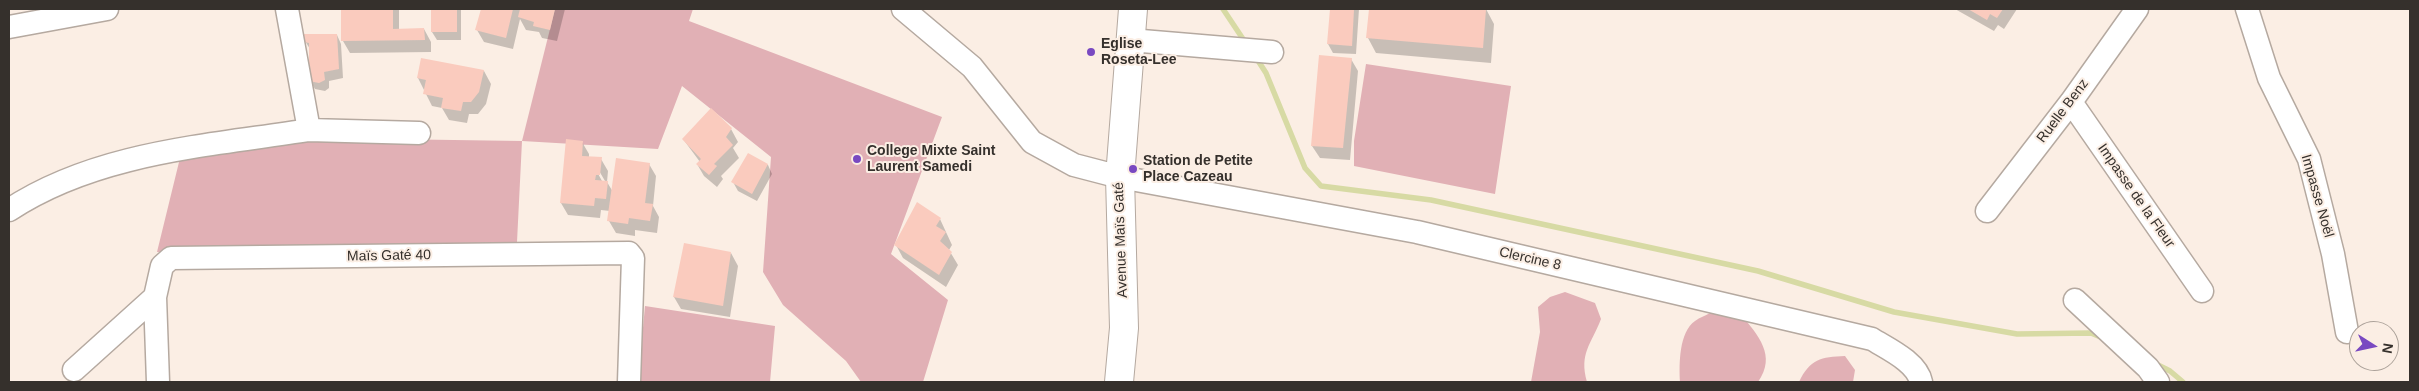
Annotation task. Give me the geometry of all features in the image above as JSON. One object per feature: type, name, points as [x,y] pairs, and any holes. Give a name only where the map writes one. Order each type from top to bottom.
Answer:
[{"type":"street","points":[[9,27],[107,9]]},
{"type":"street","points":[[287,9],[309,130]]},
{"type":"street","name":"Clercine 8","points":[[903,9],[972,67],[1032,142],[1074,165],[1120,177],[1417,232],[1872,339],[1904,360],[1920,375],[1921,382]]},
{"type":"street","name":"Avenue Maïs Gaté","points":[[1119,382],[1124,328],[1120,177],[1133,9]]},
{"type":"street","name":"Ruelle Benz","points":[[1987,211],[2071,102],[2137,9]]},
{"type":"street","name":"Impasse Noël","points":[[2247,9],[2269,78],[2309,159],[2333,254],[2347,332]]},
{"type":"street","points":[[1130,40],[1272,52]]},
{"type":"street","name":"Impasse de la Fleur","points":[[2071,102],[2202,291]]},
{"type":"street","points":[[9,210],[24,200],[70,179],[126,160],[309,130],[419,133]]},
{"type":"street","name":"Maïs Gaté 40","points":[[155,298],[162,266],[170,258],[629,253],[633,258],[628,382]]},
{"type":"street","points":[[74,370],[155,298]]},
{"type":"street","points":[[155,298],[158,382]]},
{"type":"street","points":[[2075,300],[2148,368],[2158,382]]},
{"type":"shaded area","points":[[555,9],[693,9],[689,21],[942,117],[891,254],[948,300],[923,382],[861,382],[846,361],[783,305],[763,272],[771,157],[682,86],[658,149],[522,141]]},
{"type":"shaded area","points":[[1366,64],[1511,86],[1495,194],[1354,166],[1354,141]]},
{"type":"shaded area","points":[[317,138],[522,141],[517,242],[157,252],[180,158]]},
{"type":"shaded area","points":[[1565,292],[1595,303],[1601,319],[1585,356],[1584,364],[1587,382],[1531,382],[1540,332],[1538,307],[1550,297]]},
{"type":"shaded area","points":[[645,306],[775,326],[770,382],[638,382]]},
{"type":"shaded area","points":[[1710,313],[1741,314],[1759,338],[1763,346],[1766,363],[1758,382],[1680,382],[1681,349],[1686,333],[1695,321]]},
{"type":"shaded area","points":[[1845,356],[1855,370],[1853,382],[1799,382],[1807,368],[1817,361],[1829,357]]},
{"type":"building","points":[[341,9],[393,9],[393,29],[424,28],[425,40],[341,41]]},
{"type":"building","points":[[431,9],[457,9],[457,32],[431,32]]},
{"type":"building","points":[[481,9],[513,9],[506,38],[475,30]]},
{"type":"building","points":[[520,9],[555,9],[550,30],[533,26],[534,22],[518,17]]},
{"type":"building","points":[[1330,9],[1354,9],[1352,46],[1327,44]]},
{"type":"building","points":[[1369,9],[1486,9],[1483,48],[1366,38]]},
{"type":"building","points":[[1968,9],[2003,9],[1997,18],[1990,14],[1987,20]]},
{"type":"building","points":[[303,34],[337,34],[339,69],[324,72],[325,80],[319,83],[309,81],[309,43],[304,42]]},
{"type":"building","points":[[1319,55],[1352,58],[1343,148],[1311,146]]},
{"type":"building","points":[[421,58],[484,70],[479,92],[471,102],[463,102],[461,111],[441,108],[443,98],[423,94],[426,80],[417,78]]},
{"type":"building","points":[[711,108],[732,128],[726,137],[733,145],[714,164],[717,166],[709,175],[696,164],[701,159],[682,139]]},
{"type":"building","points":[[566,139],[583,141],[582,156],[602,157],[600,175],[596,175],[595,180],[608,181],[606,199],[595,198],[594,206],[560,203]]},
{"type":"building","points":[[748,153],[768,164],[752,194],[731,182]]},
{"type":"building","points":[[616,158],[650,163],[645,203],[653,204],[650,221],[629,218],[628,224],[607,221]]},
{"type":"building","points":[[917,202],[941,218],[936,226],[946,232],[940,241],[952,252],[939,275],[894,245]]},
{"type":"building","points":[[684,243],[731,252],[723,306],[673,297]]},
{"type":"waterway","points":[[1223,9],[1247,45]]},
{"type":"waterway","points":[[1255,56],[1266,73],[1305,168],[1321,186],[1431,200],[1758,271],[1894,312],[2017,334],[2091,333],[2103,338]]},
{"type":"waterway","points":[[2156,364],[2170,371],[2183,382]]},
{"type":"place","name":"Eglise Roseta-Lee","points":[[1091,52]]},
{"type":"place","name":"College Mixte Saint Laurent Samedi","points":[[857,159]]},
{"type":"place","name":"Station de Petite Place Cazeau","points":[[1133,169]]}]
